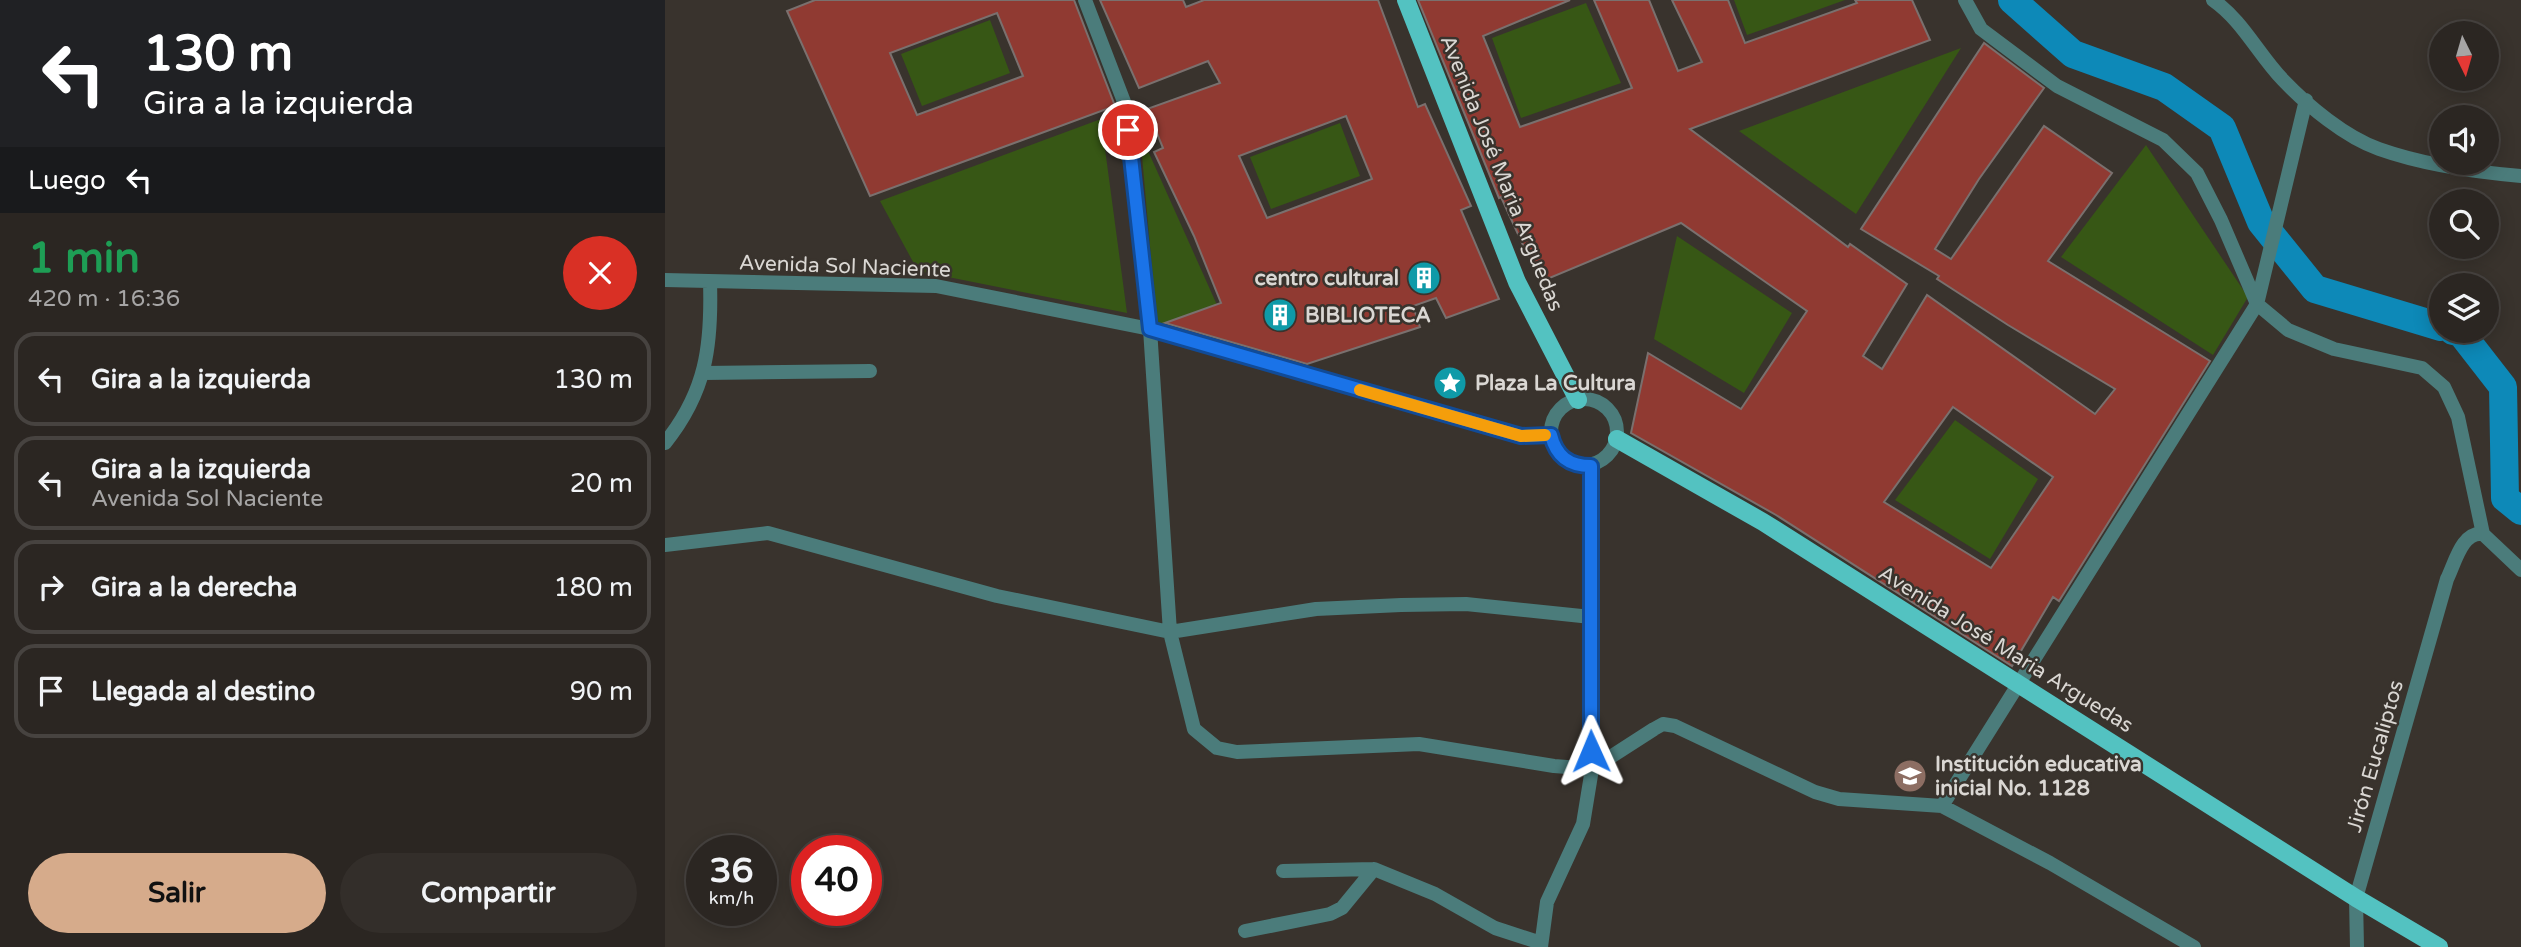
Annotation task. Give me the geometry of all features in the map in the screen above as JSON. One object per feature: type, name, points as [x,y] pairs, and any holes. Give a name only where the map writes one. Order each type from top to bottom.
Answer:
[{"type":"main road","name":"Avenida José Maria Arguedas","points":[[1406,0],[1517,282],[1578,400]]},
{"type":"main road","name":"Avenida José Maria Arguedas","points":[[1617,439],[1763,522],[2356,898],[2439,947]]},
{"type":"street","points":[[1085,0],[1126,107],[1150,329],[1170,632],[1194,729],[1217,748],[1237,752],[1419,744],[1554,766],[1592,769],[1663,724],[1675,726],[1815,792],[1839,799],[1942,806],[2050,863],[2193,947]]},
{"type":"street","points":[[1965,0],[1981,29],[2057,86],[2163,140],[2197,173],[2258,298],[2288,330],[2334,349],[2422,368],[2444,387],[2458,417],[2483,534],[2521,570]]},
{"type":"street","points":[[2213,0],[2230,12],[2283,80],[2333,122],[2377,148],[2472,172],[2521,176]]},
{"type":"street","points":[[1942,806],[2258,298],[2306,100]]},
{"type":"street","points":[[665,268],[672,281]]},
{"type":"street","name":"Avenida Sol Naciente","points":[[672,281],[936,286],[1150,329],[1521,436],[1551,435]]},
{"type":"street","points":[[665,443],[687,416],[704,373],[712,324],[710,282]]},
{"type":"street","points":[[704,373],[870,371]]},
{"type":"street","points":[[1589,399],[1609,409],[1618,428],[1617,439],[1608,456],[1591,466],[1569,462],[1554,446],[1551,435],[1555,416],[1569,403],[1578,400],[1589,399]]},
{"type":"street","points":[[1283,871],[1374,869],[1435,894],[1495,928],[1541,945],[1547,902],[1583,824],[1592,769],[1591,466]]},
{"type":"street","points":[[665,545],[768,533],[997,596],[1170,632],[1316,609],[1401,605],[1466,604],[1591,617]]},
{"type":"street","name":"Jirón Eucaliptos","points":[[2357,947],[2356,898],[2447,579],[2467,538],[2483,534]]},
{"type":"street","points":[[1245,931],[1330,914],[1342,908],[1374,869]]},
{"type":"green space","points":[[1734,0],[1845,0],[1747,35]]},
{"type":"green space","points":[[1586,3],[1621,83],[1521,118],[1492,38]]},
{"type":"green space","points":[[990,20],[1010,73],[922,106],[901,54]]},
{"type":"green space","points":[[1961,48],[1856,214],[1739,131]]},
{"type":"green space","points":[[1101,119],[1127,313],[918,271],[880,201]]},
{"type":"green space","points":[[1340,123],[1360,176],[1271,209],[1250,157]]},
{"type":"green space","points":[[1140,133],[1217,305],[1158,326],[1157,326]]},
{"type":"green space","points":[[2146,145],[2248,297],[2213,355],[2061,257]]},
{"type":"green space","points":[[1677,236],[1792,313],[1744,393],[1654,339]]},
{"type":"green space","points":[[1955,420],[2038,479],[1990,559],[1895,500]]},
{"type":"building","points":[[815,0],[1074,0],[1115,106],[870,196],[787,11]],"holes":[[[997,13],[1023,76],[917,115],[890,53]]]},
{"type":"building","points":[[1100,0],[1183,0],[1186,7],[1204,0],[1378,0],[1418,107],[1425,104],[1471,206],[1461,210],[1499,299],[1446,318],[1436,298],[1413,306],[1420,327],[1307,364],[1165,323],[1221,303],[1194,236],[1154,152],[1163,148],[1147,109],[1220,83],[1208,61],[1139,88]],"holes":[[[1346,116],[1372,179],[1267,218],[1239,156]]]},
{"type":"building","points":[[1418,0],[1570,0],[1483,36],[1520,127],[1632,88],[1594,0],[1649,0],[1678,71],[1702,62],[1672,0],[1728,0],[1745,43],[1857,3],[1855,0],[1912,0],[1930,40],[1690,129],[1848,247],[1850,244],[1907,284],[1863,356],[1882,369],[1927,295],[2095,414],[2115,389],[2008,325],[1937,279],[1939,276],[1861,229],[1984,43],[2044,88],[1979,179],[1935,249],[1951,259],[2044,126],[2112,173],[2048,261],[2210,361],[2059,601],[2053,597],[2012,666],[1776,515],[1631,433],[1648,353],[1741,409],[1807,311],[1681,223],[1540,282],[1501,197],[1499,198]],"holes":[[[1953,407],[2053,477],[1991,568],[1884,502]]]},
{"type":"waterway","points":[[2012,0],[2073,54],[2164,87],[2222,128],[2261,222],[2315,289],[2429,323]]},
{"type":"waterway","points":[[2469,343],[2503,387],[2505,498],[2521,511]]},
{"type":"slow traffic","points":[[1360,390],[1521,436],[1545,435]]},
{"type":"place","name":"centro cultural","points":[[1424,278]]},
{"type":"place","name":"BIBLIOTECA","points":[[1280,315]]},
{"type":"place","name":"Plaza La Cultura","points":[[1450,383]]},
{"type":"place","name":"Institución educativa inicial No. 1128","points":[[1910,776]]},
{"type":"route","points":[[1128,130],[1150,329],[1521,436],[1551,435],[1560,455],[1569,462],[1579,466],[1591,466],[1591,751]]}]
